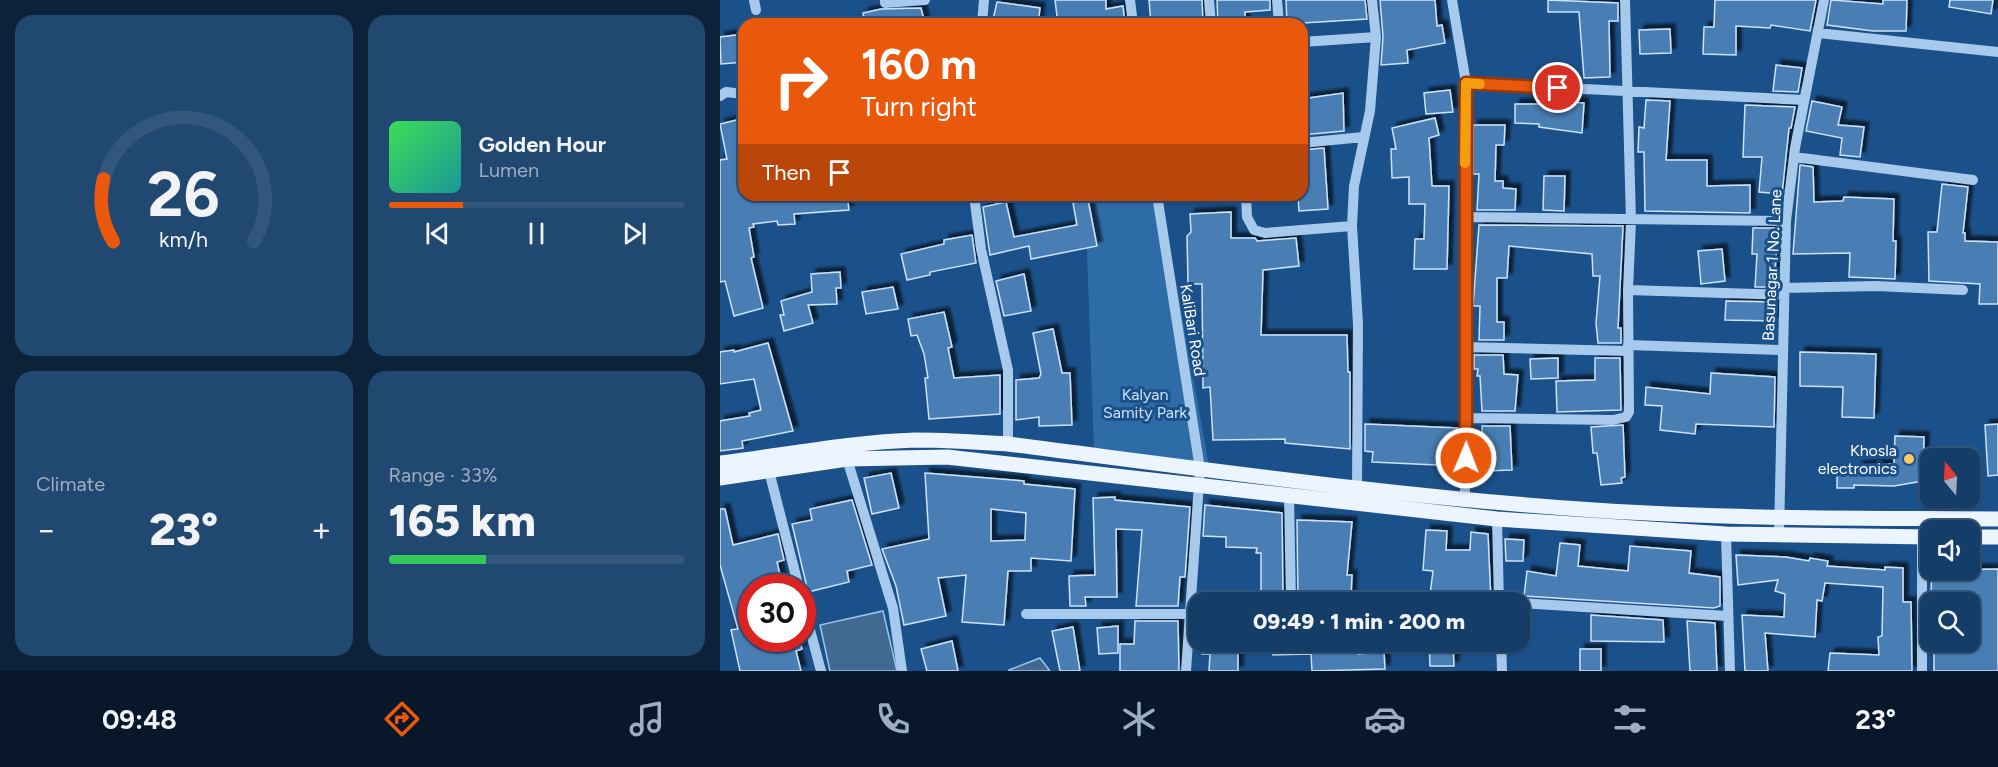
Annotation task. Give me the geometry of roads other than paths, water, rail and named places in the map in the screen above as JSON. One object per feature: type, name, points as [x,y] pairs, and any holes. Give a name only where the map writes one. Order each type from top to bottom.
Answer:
[{"type":"main road","points":[[720,463],[873,443],[956,441],[1008,444],[1357,488],[1594,510],[1779,517],[1998,519]]},
{"type":"main road","points":[[720,478],[847,459],[947,457],[1497,519],[1726,534],[1920,537]]},
{"type":"main road","points":[[1980,537],[1998,537]]},
{"type":"street","points":[[885,0],[885,3],[925,0]]},
{"type":"street","points":[[982,18],[984,0]]},
{"type":"street","points":[[1130,0],[1132,18]]},
{"type":"street","points":[[1209,0],[1210,18]]},
{"type":"street","points":[[1277,0],[1279,18]]},
{"type":"street","points":[[1357,488],[1358,324],[1352,226],[1354,186],[1370,111],[1376,37],[1372,0]]},
{"type":"street","points":[[1452,0],[1466,83],[1464,346],[1467,418],[1465,498]]},
{"type":"street","points":[[1467,418],[1613,420],[1626,417],[1629,412],[1628,290],[1631,221],[1625,0]]},
{"type":"street","name":"Basunagar 1 No. Lane","points":[[1779,534],[1786,221],[1794,157],[1824,0]]},
{"type":"street","points":[[1818,33],[1998,52]]},
{"type":"street","points":[[1308,42],[1376,37]]},
{"type":"street","points":[[1466,83],[1804,100]]},
{"type":"street","points":[[720,96],[726,92],[738,93]]},
{"type":"street","points":[[1308,142],[1363,137]]},
{"type":"street","points":[[1794,157],[1973,180]]},
{"type":"street","points":[[975,201],[981,249],[1008,370],[1008,444]]},
{"type":"street","name":"KaliBari Road","points":[[1158,201],[1200,469],[1196,592]]},
{"type":"street","points":[[1246,201],[1247,217],[1254,230],[1265,232],[1352,226]]},
{"type":"street","points":[[1465,217],[1631,221],[1786,221]]},
{"type":"street","points":[[1628,290],[1784,291],[1876,286],[1963,290]]},
{"type":"street","points":[[1464,346],[1783,350]]},
{"type":"street","points":[[847,459],[892,608],[902,671]]},
{"type":"street","points":[[769,471],[795,574]]},
{"type":"street","points":[[1289,495],[1291,592]]},
{"type":"street","points":[[1497,519],[1499,592]]},
{"type":"street","points":[[1726,534],[1727,616],[1731,671]]},
{"type":"street","points":[[1922,671],[1925,580]]},
{"type":"street","points":[[1530,604],[1727,616]]},
{"type":"street","points":[[1026,614],[1188,614]]},
{"type":"street","points":[[816,652],[821,671]]},
{"type":"street","name":"KaliBari Road","points":[[1186,671],[1189,652]]},
{"type":"street","points":[[1501,652],[1502,671]]},
{"type":"place","name":"Khosla electronics","points":[[1909,459]]},
{"type":"park label","name":"Kalyan Samity Park","points":[[1145,403]]}]
